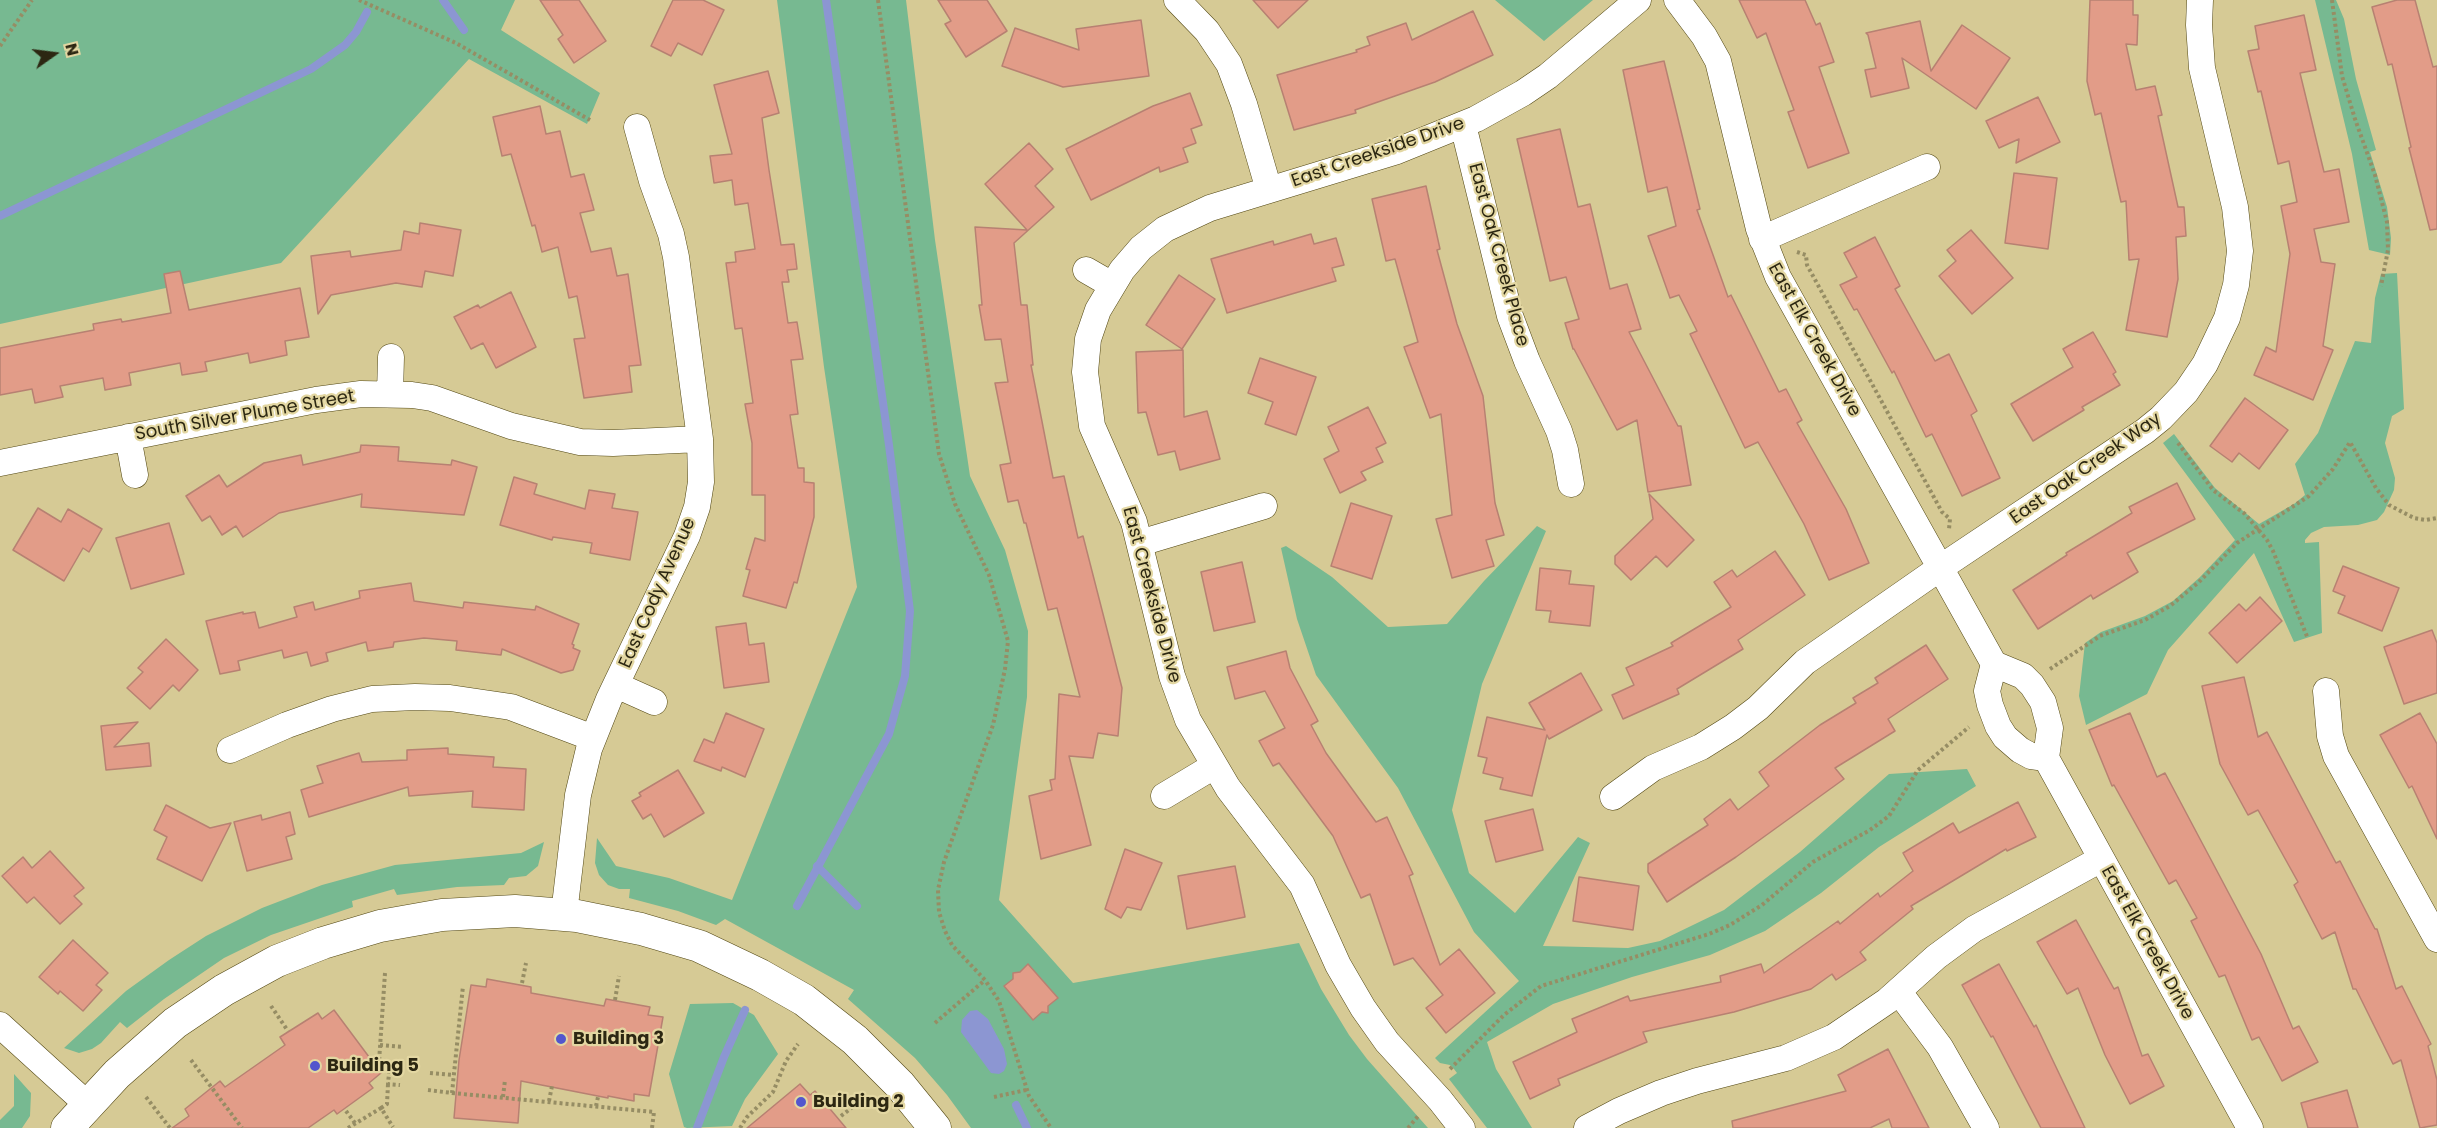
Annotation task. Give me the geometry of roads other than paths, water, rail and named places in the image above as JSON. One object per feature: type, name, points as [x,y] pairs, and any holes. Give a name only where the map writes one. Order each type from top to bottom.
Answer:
[{"type":"street","points":[[1177,0],[1207,31],[1229,64],[1240,92],[1269,190]]},
{"type":"street","name":"East Creekside Drive","points":[[1462,1128],[1440,1100],[1387,1042],[1363,1008],[1338,965],[1302,885],[1240,805],[1214,766],[1188,720],[1172,676],[1140,543],[1126,502],[1095,434],[1084,372],[1088,339],[1095,316],[1112,285],[1134,255],[1166,229],[1210,208],[1396,151],[1463,125],[1497,108],[1539,82],[1638,0]]},
{"type":"street","name":"East Elk Creek Drive","points":[[1677,0],[1704,36],[1718,61],[1762,238],[1784,288],[1994,664]]},
{"type":"street","name":"East Oak Creek Way","points":[[1613,797],[1653,768],[1694,751],[1734,727],[1758,708],[1805,662],[2161,418],[2193,382],[2220,336],[2231,308],[2240,251],[2239,228],[2202,68],[2200,0]]},
{"type":"street","name":"East Oak Creek Place","points":[[1463,125],[1510,316],[1527,361],[1559,431],[1571,484]]},
{"type":"street","name":"East Cody Avenue","points":[[564,914],[578,795],[593,738],[690,527],[700,491],[700,439],[676,257],[671,234],[650,174],[637,127]]},
{"type":"street","points":[[1762,238],[1927,167]]},
{"type":"street","points":[[1086,270],[1112,285]]},
{"type":"street","points":[[390,394],[391,357]]},
{"type":"street","name":"South Silver Plume Street","points":[[0,463],[340,396],[390,394],[432,398],[511,426],[580,442],[613,443],[700,439]]},
{"type":"street","points":[[128,437],[135,475]]},
{"type":"street","points":[[1140,543],[1264,506]]},
{"type":"street","points":[[1994,664],[2023,676],[2032,684],[2043,702],[2050,728],[2046,758],[2031,756],[2020,750],[2005,738],[1998,726],[1988,692],[1994,664]]},
{"type":"street","points":[[616,685],[654,702]]},
{"type":"street","points":[[2326,691],[2330,736],[2336,756],[2437,939]]},
{"type":"street","points":[[230,750],[287,725],[332,709],[372,699],[415,697],[450,698],[511,707],[593,738]]},
{"type":"street","name":"East Elk Creek Drive","points":[[2046,758],[2250,1128]]},
{"type":"street","points":[[1164,796],[1214,766]]},
{"type":"street","points":[[1587,1128],[1660,1093],[1814,1048],[1844,1032],[1899,992],[1945,950],[1974,928],[2101,859]]},
{"type":"street","points":[[67,1128],[130,1061],[191,1011],[258,971],[314,946],[380,926],[442,915],[499,911],[564,914],[615,923],[679,939],[734,962],[770,980],[812,1006],[855,1040],[900,1085],[935,1128]]},
{"type":"street","points":[[1899,992],[1940,1047],[1986,1128]]},
{"type":"street","points":[[0,1025],[88,1105]]},
{"type":"water","points":[[977,1010],[988,1019],[1004,1049],[1007,1064],[1004,1071],[999,1074],[991,1073],[961,1032],[962,1020],[970,1011]]},
{"type":"waterway","points":[[443,0],[464,30]]},
{"type":"waterway","points":[[797,906],[889,734],[905,676],[910,611],[889,445],[826,0]]},
{"type":"waterway","points":[[0,216],[311,69],[345,45],[356,32],[367,12]]},
{"type":"waterway","points":[[817,866],[857,906]]},
{"type":"waterway","points":[[697,1128],[745,1010]]},
{"type":"waterway","points":[[1016,1105],[1027,1128]]},
{"type":"place","name":"Building 3","points":[[561,1039]]},
{"type":"place","name":"Building 5","points":[[315,1066]]},
{"type":"place","name":"Building 2","points":[[801,1102]]}]
